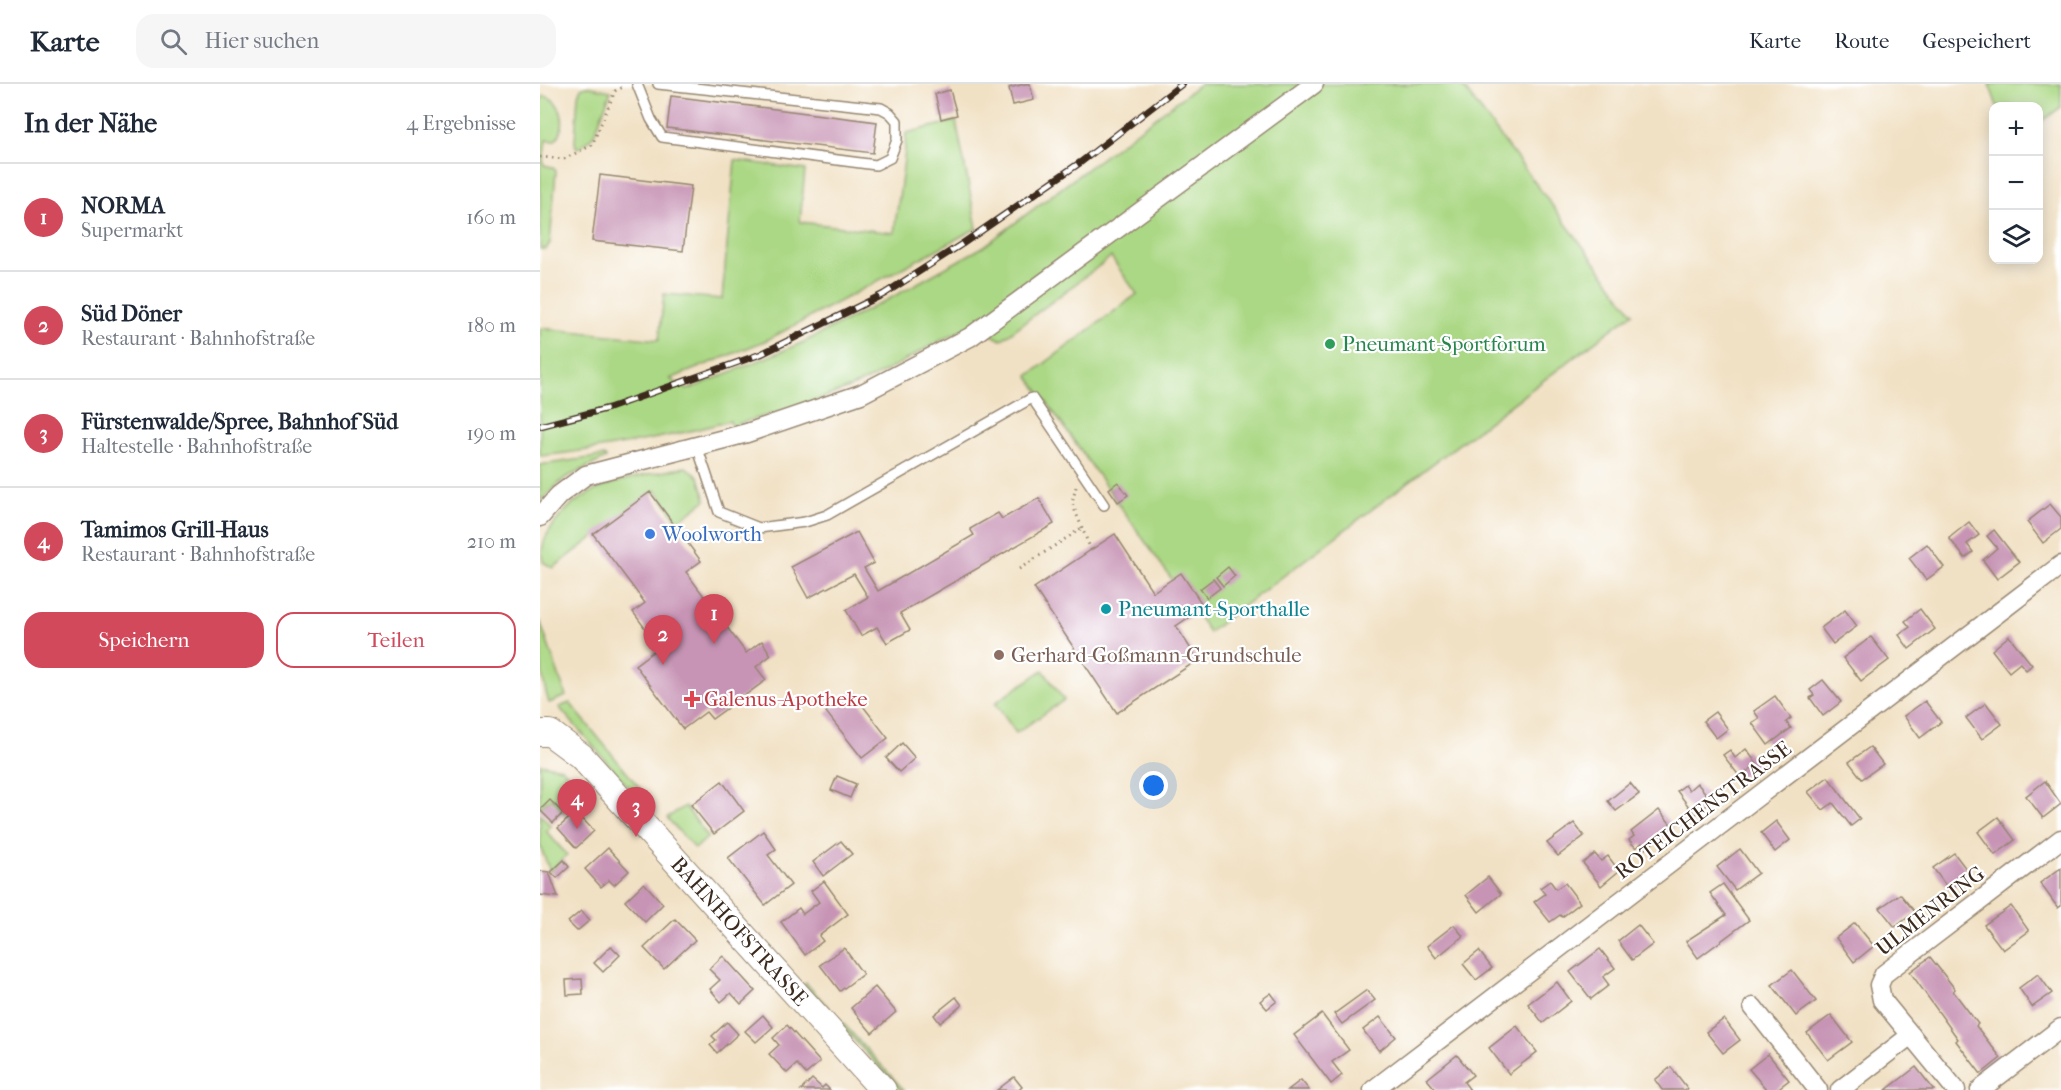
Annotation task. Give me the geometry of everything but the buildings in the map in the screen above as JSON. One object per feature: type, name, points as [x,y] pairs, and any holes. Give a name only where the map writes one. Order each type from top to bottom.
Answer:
[{"type":"street","points":[[540,517],[559,495],[586,474],[747,433],[861,394],[970,337],[1314,84]]},
{"type":"street","name":"ROTEICHENSTRASSE","points":[[1373,1090],[2061,565]]},
{"type":"street","name":"BAHNHOFSTRASSE","points":[[540,733],[550,733],[581,756],[883,1090]]},
{"type":"street","name":"ULMENRING","points":[[1956,1090],[1882,1000],[1879,985],[1884,974],[2061,839]]},
{"type":"street","points":[[1753,1007],[1818,1090]]},
{"type":"street","points":[[1980,1090],[2061,1028]]},
{"type":"street","points":[[1840,1090],[1911,1035]]},
{"type":"lane","points":[[637,84],[651,118],[662,137],[876,165],[890,158],[897,140],[897,121],[890,112],[881,108],[658,84]]},
{"type":"lane","points":[[697,446],[719,512],[759,528],[805,522],[826,515],[1032,398],[1104,505]]},
{"type":"path","points":[[540,158],[564,159],[592,145],[615,91],[630,84]]},
{"type":"path","points":[[1080,469],[1072,503],[1091,550]]},
{"type":"path","points":[[1019,570],[1082,528]]},
{"type":"green space","name":"Pneumant-Sportforum","points":[[1200,84],[1461,84],[1633,313],[1209,632],[1028,376],[1137,294],[1111,257],[1001,340],[975,325],[949,336],[856,385],[806,404],[737,424],[733,429],[730,421],[635,442],[540,456],[540,328],[659,340],[664,294],[722,299],[735,160],[805,170],[800,222],[894,233],[906,133],[956,121],[977,228],[767,340],[670,379],[687,390],[804,342],[887,300],[983,247]]},
{"type":"green space","points":[[1989,84],[2061,84],[2061,107],[2043,120],[2043,102],[1996,102]]},
{"type":"green space","points":[[586,86],[611,91],[593,136],[579,148],[576,147],[575,142],[578,95],[581,88]]},
{"type":"green space","points":[[544,96],[556,103],[562,116],[562,123],[559,136],[554,141],[546,140],[543,162],[544,165],[556,171],[550,243],[546,249],[540,249],[540,111],[541,100]]},
{"type":"green space","points":[[604,456],[606,458],[565,478],[540,501],[540,465]]},
{"type":"green space","points":[[686,467],[699,477],[706,500],[678,521],[656,490],[553,568],[543,562],[543,547],[548,533],[567,510],[581,498],[614,483]]},
{"type":"green space","points":[[540,621],[566,696],[549,703],[542,673]]},
{"type":"green space","points":[[1043,670],[1064,700],[1016,733],[995,703]]},
{"type":"green space","points":[[570,703],[647,797],[641,801],[559,707]]},
{"type":"green space","points":[[540,764],[562,768],[585,792],[564,812],[551,798],[540,808]]},
{"type":"green space","points":[[685,806],[708,837],[695,849],[667,818]]},
{"type":"green space","points":[[540,814],[551,826],[546,831],[567,855],[550,871],[540,846]]},
{"type":"green space","points":[[806,983],[904,1090],[900,1090],[804,985]]},
{"type":"railway","points":[[540,426],[609,408],[761,354],[884,294],[962,244],[1081,162],[1182,84]]},
{"type":"place","name":"Pneumant-Sportforum","points":[[1330,344]]},
{"type":"place","name":"Woolworth","points":[[650,534]]},
{"type":"place","name":"Pneumant-Sporthalle","points":[[1106,609]]},
{"type":"place","name":"NORMA","points":[[714,644]]},
{"type":"place","name":"Gerhard-Goßmann-Grundschule","points":[[999,655]]},
{"type":"place","name":"Süd Döner","points":[[663,665]]},
{"type":"place","name":"Galenus-Apotheke","points":[[692,699]]},
{"type":"place","name":"Tamimos Grill-Haus","points":[[577,829]]},
{"type":"place","name":"Fürstenwalde/Spree, Bahnhof Süd","points":[[636,837]]}]
